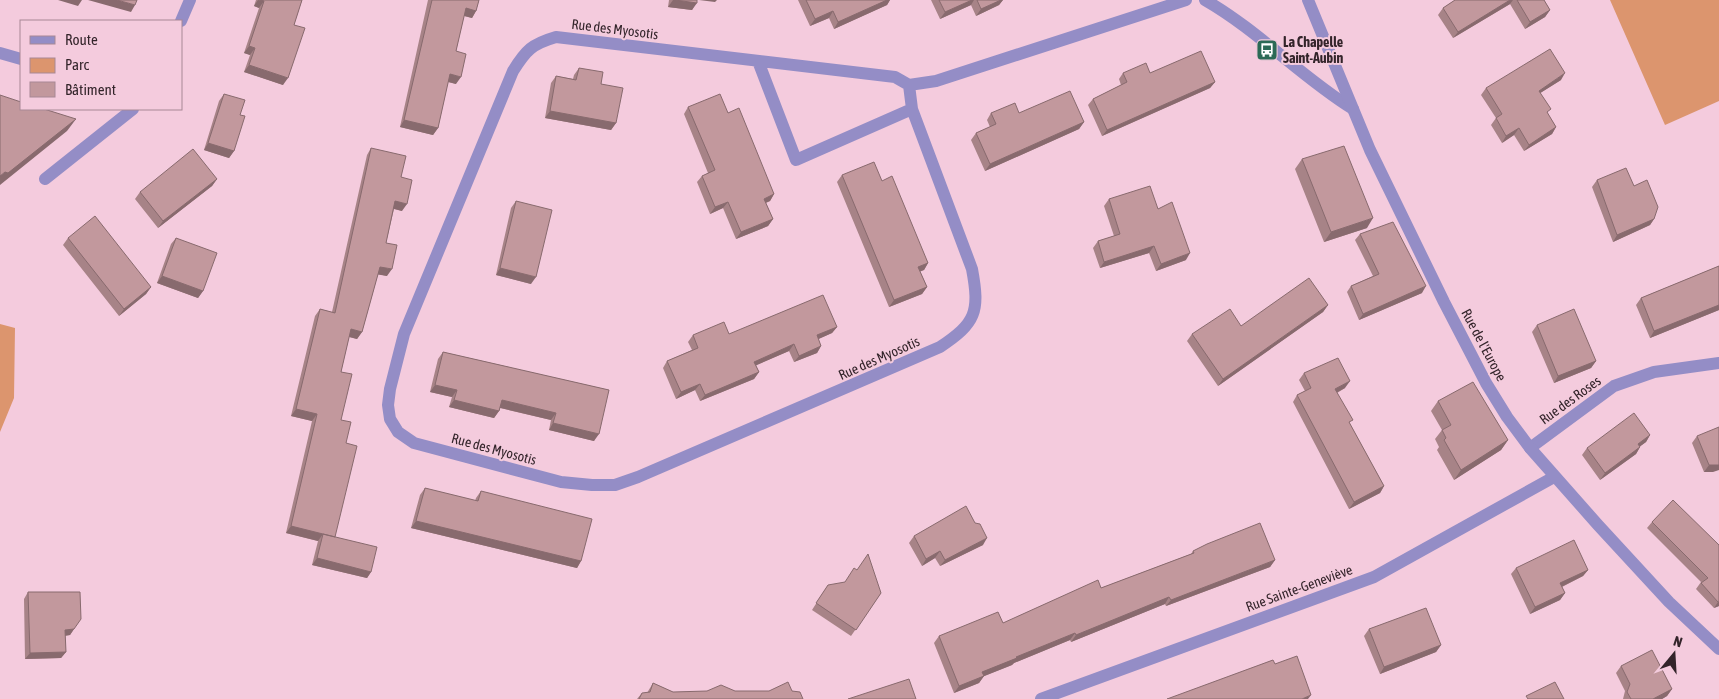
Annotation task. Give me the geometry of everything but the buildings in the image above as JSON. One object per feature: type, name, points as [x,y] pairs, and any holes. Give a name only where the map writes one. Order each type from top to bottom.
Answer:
[{"type":"street","points":[[181,20],[190,0]]},
{"type":"street","points":[[909,85],[936,81],[1186,0]]},
{"type":"street","points":[[1206,0],[1235,17],[1320,87],[1353,109]]},
{"type":"street","name":"Rue de l'Europe","points":[[1308,0],[1370,150],[1486,383],[1530,448],[1554,477],[1669,602],[1719,649]]},
{"type":"street","name":"Rue des Myosotis","points":[[556,37],[895,77],[909,85],[912,109],[972,269],[976,289],[976,306],[970,324],[940,347],[638,477],[615,485],[592,486],[561,482],[414,443],[398,432],[390,419],[388,405],[390,389],[404,334],[509,80],[524,52],[538,42],[556,37]]},
{"type":"street","points":[[0,53],[20,59]]},
{"type":"street","points":[[758,61],[796,160],[912,109]]},
{"type":"street","points":[[45,179],[132,110]]},
{"type":"street","name":"Rue des Roses","points":[[1530,448],[1614,386],[1654,372],[1719,363]]},
{"type":"street","name":"Rue Sainte-Geneviève","points":[[1041,699],[1374,577],[1554,477]]},
{"type":"green space","points":[[1610,0],[1719,0],[1719,101],[1665,125]]},
{"type":"green space","points":[[0,324],[15,328],[14,398],[0,432]]},
{"type":"place","name":"La Chapelle Saint-Aubin","points":[[1267,50]]}]
